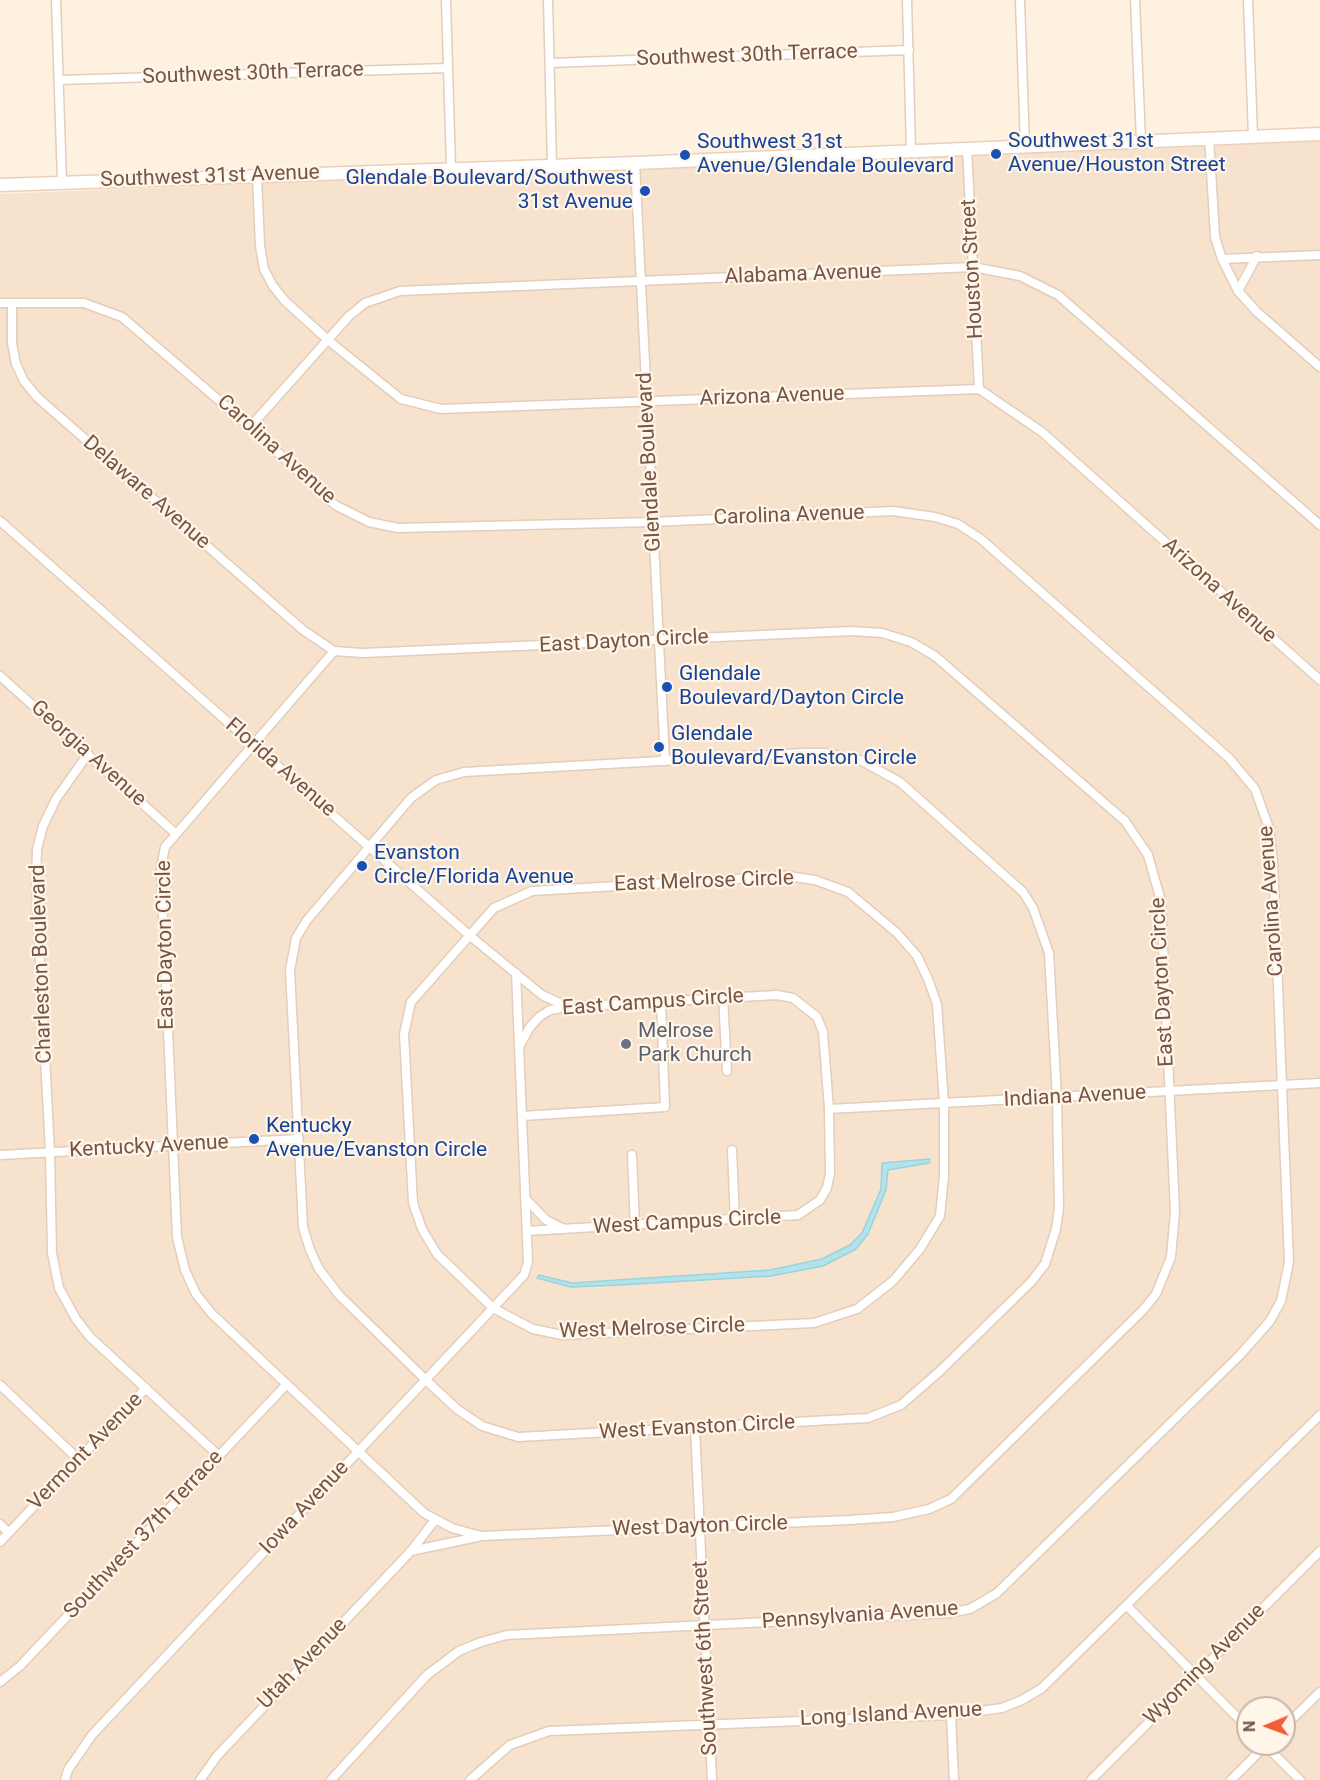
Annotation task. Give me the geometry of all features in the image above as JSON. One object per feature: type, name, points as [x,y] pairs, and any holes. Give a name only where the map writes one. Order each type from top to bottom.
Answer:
[{"type":"main road","name":"Southwest 31st Avenue","points":[[0,185],[635,163],[1320,134]]},
{"type":"street","points":[[56,0],[62,182]]},
{"type":"street","points":[[446,0],[451,168]]},
{"type":"street","points":[[548,0],[552,166]]},
{"type":"street","points":[[907,0],[911,151]]},
{"type":"street","points":[[1020,0],[1025,146]]},
{"type":"street","points":[[1135,0],[1141,141]]},
{"type":"street","points":[[1248,0],[1253,136]]},
{"type":"street","name":"Southwest 30th Terrace","points":[[550,63],[909,50]]},
{"type":"street","name":"Southwest 30th Terrace","points":[[59,80],[448,68]]},
{"type":"street","points":[[1209,138],[1215,237],[1222,259],[1238,291],[1257,312],[1320,367]]},
{"type":"street","name":"Houston Street","points":[[968,148],[979,389]]},
{"type":"street","name":"Glendale Boulevard","points":[[635,163],[665,761]]},
{"type":"street","name":"Arizona Avenue","points":[[257,175],[260,246],[264,269],[273,286],[285,301],[329,341],[401,399],[441,409],[979,389],[1042,432],[1320,680]]},
{"type":"street","points":[[1222,259],[1320,255]]},
{"type":"street","points":[[1238,291],[1257,256]]},
{"type":"street","name":"Alabama Avenue","points":[[250,427],[364,303],[400,291],[973,267],[1020,276],[1058,295],[1320,525]]},
{"type":"street","name":"Carolina Avenue","points":[[0,303],[84,303],[122,316],[250,427],[335,505],[369,522],[398,528],[653,522],[893,511],[935,517],[958,524],[981,539],[1229,758],[1255,789],[1269,828],[1273,861],[1282,1085]]},
{"type":"street","name":"Delaware Avenue","points":[[12,303],[12,343],[16,364],[24,381],[37,397],[294,623],[334,651]]},
{"type":"street","name":"Florida Avenue","points":[[0,521],[470,935],[542,995],[567,1007]]},
{"type":"street","name":"East Dayton Circle","points":[[174,1145],[161,868],[165,847],[334,651],[363,653],[852,631],[882,633],[911,642],[935,656],[1125,821],[1148,855],[1161,901],[1169,1092]]},
{"type":"street","name":"Georgia Avenue","points":[[0,676],[175,833]]},
{"type":"street","name":"West Evanston Circle","points":[[824,753],[860,760],[900,782],[1023,892],[1033,908],[1049,953],[1057,1097],[1059,1208],[1045,1264],[1031,1282],[901,1406],[868,1418],[518,1437],[482,1426],[457,1409],[425,1380],[339,1295],[319,1269],[303,1227],[290,970],[292,952],[306,920],[371,847],[411,798],[436,780],[464,772],[824,753]]},
{"type":"street","name":"Charleston Boulevard","points":[[88,754],[56,799],[43,826],[37,849],[36,885],[50,1152],[52,1253],[59,1288],[75,1319],[90,1337],[219,1455]]},
{"type":"street","name":"East Melrose Circle","points":[[406,1019],[411,1002],[494,908],[532,891],[788,876],[815,880],[848,892],[897,933],[917,956],[937,1004],[944,1103]]},
{"type":"street","points":[[516,973],[526,1231]]},
{"type":"street","name":"East Campus Circle","points":[[519,1047],[539,1017],[550,1010],[723,997],[777,995],[793,998],[817,1017],[823,1032],[829,1109]]},
{"type":"street","points":[[723,997],[726,1071]]},
{"type":"street","points":[[522,1116],[665,1107],[661,1001]]},
{"type":"street","name":"West Melrose Circle","points":[[406,1019],[404,1034],[413,1203],[422,1229],[437,1254],[493,1308],[533,1329],[562,1335],[814,1323],[857,1309],[893,1281],[920,1249],[940,1216],[944,1176],[944,1103]]},
{"type":"street","name":"Indiana Avenue","points":[[829,1109],[1320,1083]]},
{"type":"street","name":"Pennsylvania Avenue","points":[[331,1780],[427,1675],[459,1651],[481,1642],[507,1635],[949,1613],[970,1609],[997,1593],[1240,1355],[1270,1321],[1281,1301],[1287,1280],[1290,1241],[1282,1085]]},
{"type":"street","name":"West Dayton Circle","points":[[174,1145],[177,1237],[185,1270],[196,1294],[212,1314],[286,1385],[424,1513],[435,1520],[482,1536],[893,1517],[929,1509],[951,1499],[1143,1310],[1156,1294],[1171,1257],[1176,1212],[1169,1092]]},
{"type":"street","name":"West Campus Circle","points":[[526,1231],[735,1221],[798,1215],[820,1200],[827,1188],[830,1173],[829,1109]]},
{"type":"street","name":"Kentucky Avenue","points":[[0,1155],[298,1139]]},
{"type":"street","points":[[732,1150],[735,1221]]},
{"type":"street","points":[[632,1155],[635,1226]]},
{"type":"street","points":[[525,1197],[546,1220],[564,1229]]},
{"type":"street","name":"Iowa Avenue","points":[[65,1780],[74,1761],[92,1735],[524,1275],[528,1262],[526,1231]]},
{"type":"street","points":[[0,1384],[79,1460]]},
{"type":"street","name":"Southwest 37th Terrace","points":[[0,1682],[20,1666],[286,1385]]},
{"type":"street","name":"Vermont Avenue","points":[[0,1542],[146,1388]]},
{"type":"street","name":"Long Island Avenue","points":[[470,1780],[510,1745],[549,1731],[951,1714],[1002,1708],[1042,1688],[1320,1415]]},
{"type":"street","name":"Southwest 6th Street","points":[[695,1429],[712,1780]]},
{"type":"street","name":"Utah Avenue","points":[[200,1780],[217,1756],[411,1551],[435,1520]]},
{"type":"street","points":[[0,1524],[9,1533]]},
{"type":"street","points":[[411,1551],[482,1536]]},
{"type":"street","name":"Wyoming Avenue","points":[[1091,1780],[1320,1551]]},
{"type":"street","points":[[1126,1606],[1236,1716]]},
{"type":"street","points":[[1296,1715],[1320,1692]]},
{"type":"street","points":[[951,1714],[954,1780]]},
{"type":"street","points":[[1231,1780],[1254,1756]]},
{"type":"street","points":[[1276,1756],[1300,1780]]},
{"type":"shaded area","points":[[1320,140],[1320,1780],[0,1780],[0,194]]},
{"type":"water","points":[[930,1159],[929,1163],[888,1170],[886,1190],[868,1234],[856,1249],[823,1266],[771,1276],[619,1285],[571,1287],[537,1278],[539,1275],[572,1283],[770,1270],[822,1259],[850,1245],[862,1233],[881,1189],[882,1163]]},
{"type":"place","name":"Southwest 31st Avenue/Houston Street","points":[[996,154]]},
{"type":"place","name":"Southwest 31st Avenue/Glendale Boulevard","points":[[685,155]]},
{"type":"place","name":"Glendale Boulevard/Southwest 31st Avenue","points":[[645,191]]},
{"type":"place","name":"Glendale Boulevard/Dayton Circle","points":[[667,687]]},
{"type":"place","name":"Glendale Boulevard/Evanston Circle","points":[[659,747]]},
{"type":"place","name":"Evanston Circle/Florida Avenue","points":[[362,866]]},
{"type":"place","name":"Melrose Park Church","points":[[626,1044]]},
{"type":"place","name":"Kentucky Avenue/Evanston Circle","points":[[254,1139]]}]
